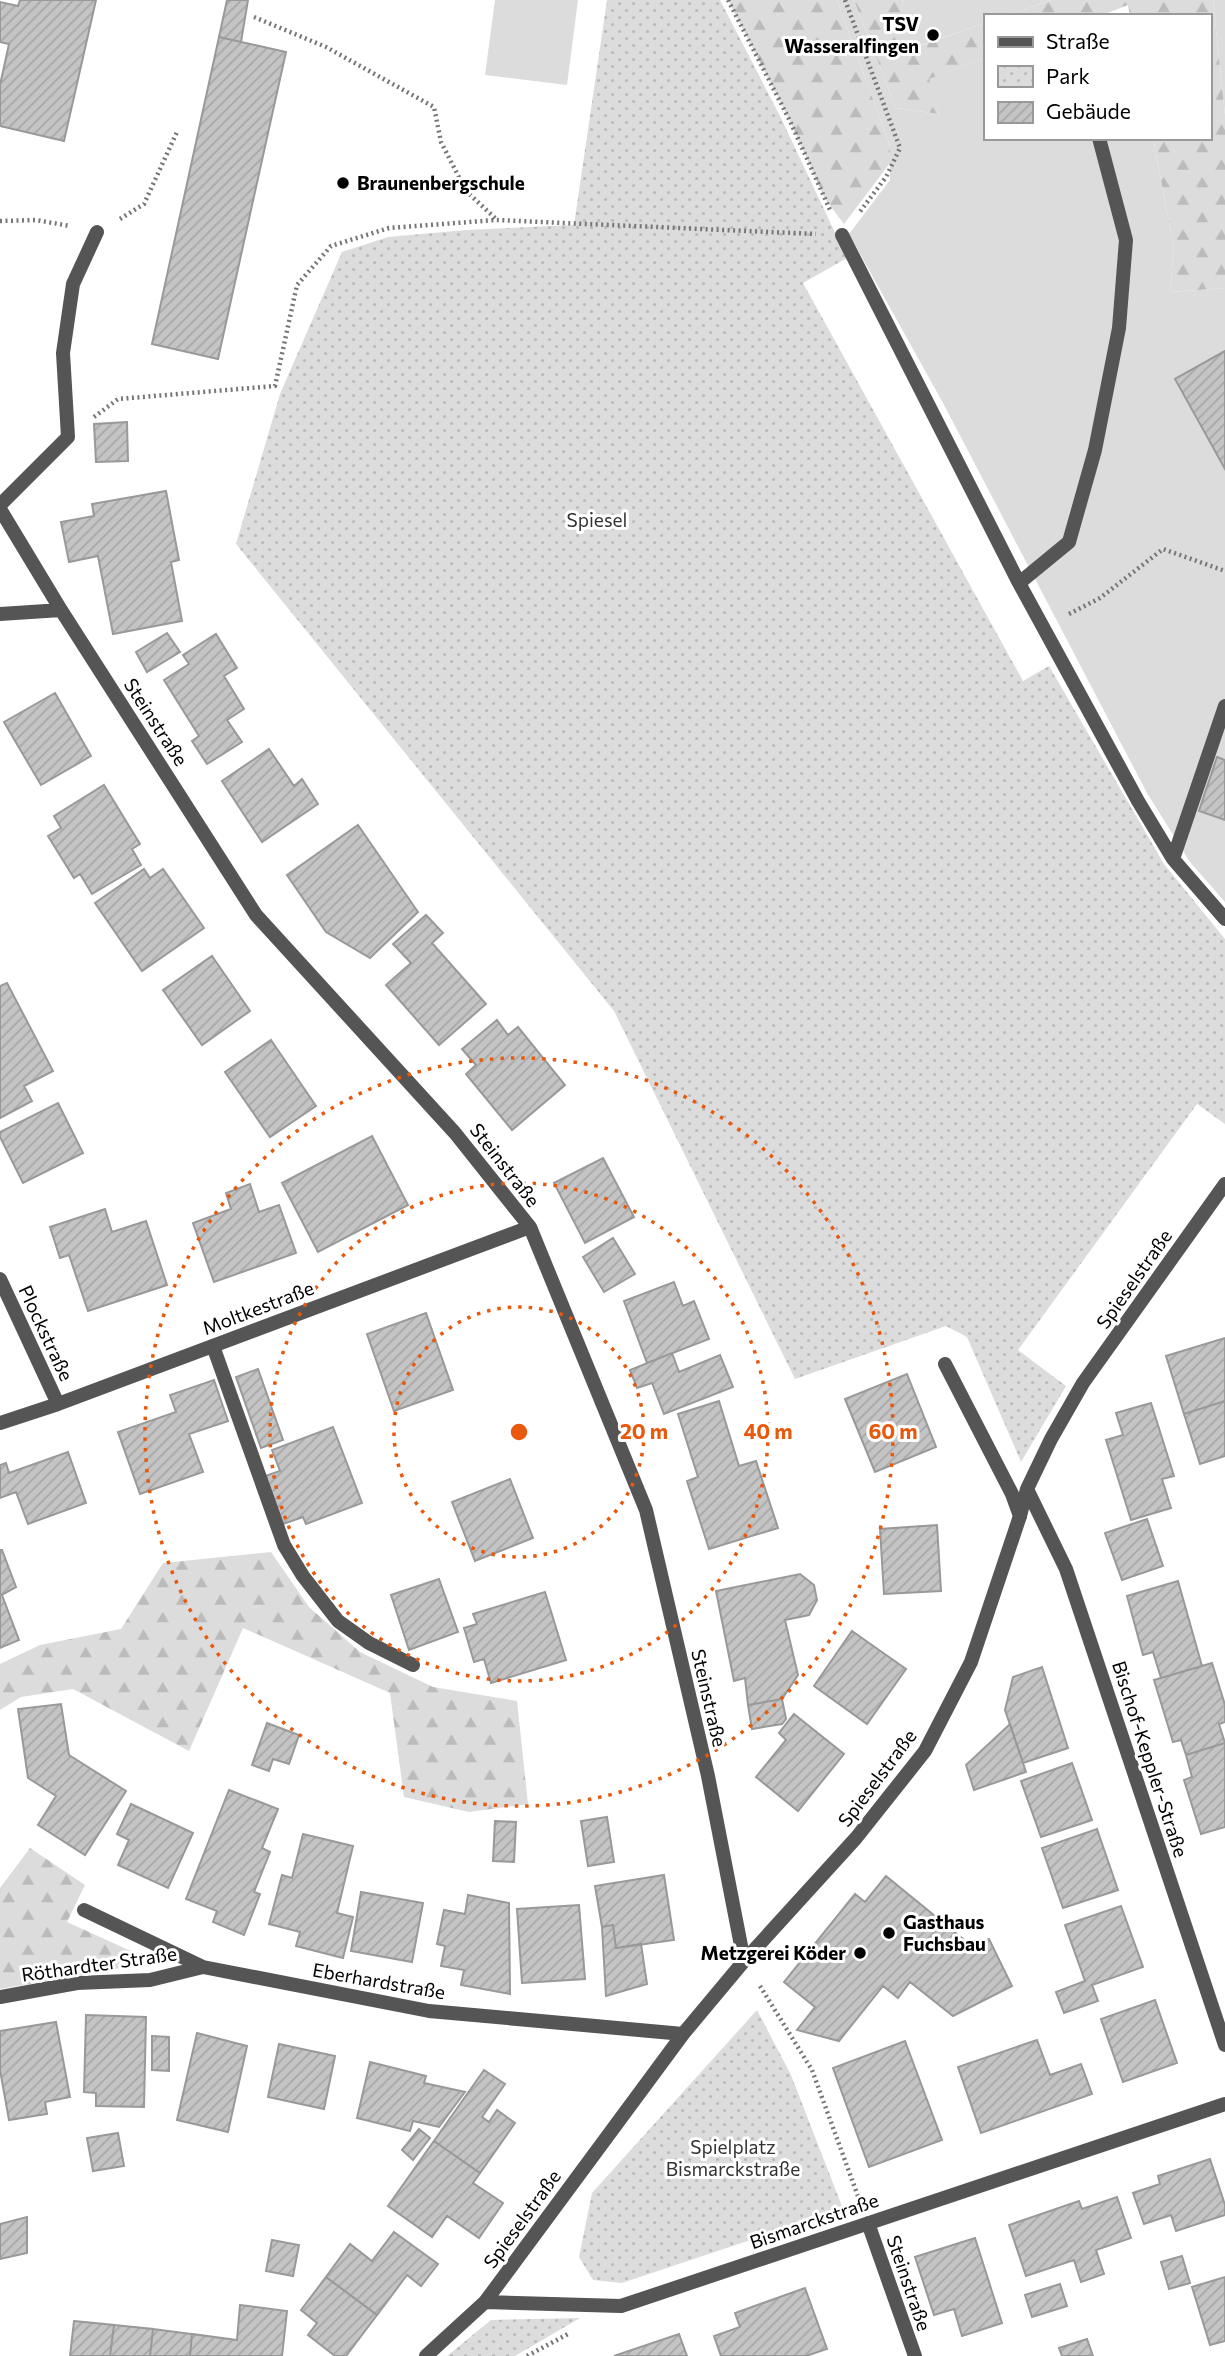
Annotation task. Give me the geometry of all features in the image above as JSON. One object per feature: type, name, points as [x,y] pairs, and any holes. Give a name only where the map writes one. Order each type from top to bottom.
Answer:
[{"type":"street","points":[[1019,583],[1069,542],[1095,450],[1119,328],[1126,240],[1100,140]]},
{"type":"street","points":[[0,507],[68,437],[62,353],[73,284],[97,232]]},
{"type":"street","points":[[842,235],[1019,583],[1138,801],[1173,859],[1225,919]]},
{"type":"street","name":"Steinstraße","points":[[0,507],[61,610],[256,915],[455,1133],[530,1227],[646,1510],[708,1776],[744,1961]]},
{"type":"street","points":[[0,614],[61,610]]},
{"type":"street","points":[[1173,859],[1225,706]]},
{"type":"street","name":"Spieselstraße","points":[[485,2302],[683,2034],[744,1961],[856,1838],[925,1751],[971,1662],[1027,1489],[1051,1439],[1083,1383],[1225,1184]]},
{"type":"street","name":"Moltkestraße","points":[[0,1423],[58,1404],[530,1227]]},
{"type":"street","name":"Plockstraße","points":[[0,1279],[58,1404]]},
{"type":"street","points":[[213,1346],[284,1545],[296,1566],[338,1621],[369,1643],[413,1665]]},
{"type":"street","points":[[946,1364],[1012,1494],[1020,1516]]},
{"type":"street","name":"Bischof-Keppler-Straße","points":[[1027,1489],[1066,1569],[1225,2045]]},
{"type":"street","name":"Eberhardstraße","points":[[84,1910],[203,1967],[429,2011],[683,2034]]},
{"type":"street","name":"Röthardter Straße","points":[[0,1997],[77,1983],[150,1980],[203,1967]]},
{"type":"street","name":"Bismarckstraße","points":[[485,2302],[621,2306],[1225,2104]]},
{"type":"street","name":"Steinstraße","points":[[868,2223],[915,2356]]},
{"type":"street","points":[[426,2356],[485,2302]]},
{"type":"path","points":[[728,0],[790,121],[842,235]]},
{"type":"path","points":[[842,235],[886,177],[900,148],[845,0]]},
{"type":"path","points":[[254,17],[326,47],[434,107],[441,142],[466,191],[496,220]]},
{"type":"path","points":[[68,437],[118,399],[275,386],[297,285],[331,246],[389,228],[496,220],[842,235]]},
{"type":"path","points":[[1043,627],[1100,598],[1163,549],[1225,571]]},
{"type":"path","points":[[744,1961],[812,2070],[860,2199]]},
{"type":"green space","points":[[495,0],[578,0],[567,85],[485,75]]},
{"type":"green space","name":"Spiesel","points":[[607,0],[720,0],[781,118],[847,258],[803,283],[1023,681],[1049,666],[1164,864],[1225,939],[1225,1124],[1197,1104],[1018,1350],[1066,1386],[1021,1462],[967,1337],[946,1326],[795,1379],[614,1011],[236,544],[280,394],[342,252],[388,237],[574,225]]},
{"type":"green space","points":[[728,0],[837,0],[890,146],[890,163],[844,224],[825,199],[790,121]]},
{"type":"green space","points":[[837,0],[854,0],[896,108],[939,114],[928,79],[984,58],[984,140],[1153,140],[1174,249],[1170,292],[1225,288],[1225,902],[1190,862],[1147,793],[943,403],[849,234],[890,180],[890,146]]},
{"type":"green space","points":[[854,0],[902,0],[919,46],[984,23],[984,58],[929,79],[939,114],[896,108]]},
{"type":"green space","name":"TSV Wasseralfingen","points":[[902,0],[1051,0],[1012,14],[984,14],[984,23],[918,46]]},
{"type":"green space","points":[[1051,0],[1213,0],[1225,115],[1225,288],[1170,292],[1174,249],[1153,140],[1211,140],[1211,14],[1130,14],[1128,5],[1105,14],[1012,14]]},
{"type":"green space","points":[[1213,0],[1225,0],[1225,115]]},
{"type":"green space","points":[[271,1552],[309,1607],[360,1652],[433,1687],[517,1701],[528,1804],[469,1812],[404,1797],[390,1693],[243,1628],[189,1751],[73,1689],[21,1697],[0,1710],[0,1664],[40,1645],[121,1629],[163,1563]]},
{"type":"green space","points":[[30,1848],[85,1885],[67,1922],[155,1962],[0,1989],[0,1888]]},
{"type":"green space","name":"Spielplatz Bismarckstraße","points":[[757,2010],[791,2075],[843,2209],[622,2283],[593,2280],[579,2257],[592,2193]]},
{"type":"green space","points":[[580,2318],[515,2356],[447,2356],[491,2320]]},
{"type":"building","points":[[20,0],[96,0],[64,141],[0,126],[0,85],[9,44],[0,42],[0,2],[18,6]]},
{"type":"building","points":[[227,0],[248,0],[241,42],[219,37]]},
{"type":"building","points":[[219,37],[286,52],[218,359],[152,344]]},
{"type":"building","points":[[1225,351],[1225,469],[1175,379]]},
{"type":"building","points":[[127,422],[128,461],[96,462],[94,424]]},
{"type":"building","points":[[166,491],[179,560],[171,562],[182,621],[113,634],[98,556],[69,562],[61,522],[94,516],[92,504]]},
{"type":"building","points":[[167,633],[180,652],[147,672],[136,652]]},
{"type":"building","points":[[216,634],[237,668],[224,676],[244,709],[227,720],[242,742],[207,764],[192,741],[199,736],[164,680],[189,664],[183,655]]},
{"type":"building","points":[[55,693],[91,756],[41,785],[4,722]]},
{"type":"building","points":[[269,749],[294,786],[302,779],[318,804],[262,842],[222,781]]},
{"type":"building","points":[[1217,757],[1225,760],[1225,820],[1199,811]]},
{"type":"building","points":[[104,785],[140,844],[132,849],[141,865],[92,894],[80,874],[74,878],[48,836],[61,828],[54,816]]},
{"type":"building","points":[[358,825],[418,912],[370,958],[326,932],[287,875]]},
{"type":"building","points":[[144,869],[150,878],[163,869],[204,928],[142,971],[95,903]]},
{"type":"building","points":[[426,915],[443,933],[432,943],[486,1004],[439,1045],[386,985],[411,963],[393,944]]},
{"type":"building","points":[[212,956],[250,1011],[202,1045],[163,990]]},
{"type":"building","points":[[7,983],[53,1071],[24,1086],[32,1101],[0,1118],[0,986]]},
{"type":"building","points":[[497,1020],[508,1035],[518,1027],[565,1085],[512,1130],[466,1074],[476,1065],[462,1049]]},
{"type":"building","points":[[271,1040],[316,1106],[270,1137],[225,1072]]},
{"type":"building","points":[[58,1103],[83,1153],[23,1183],[0,1132]]},
{"type":"building","points":[[372,1136],[408,1205],[318,1252],[282,1183]]},
{"type":"building","points":[[603,1158],[634,1217],[585,1243],[554,1183]]},
{"type":"building","points":[[250,1184],[259,1212],[279,1205],[296,1253],[214,1282],[193,1223],[231,1209],[226,1193]]},
{"type":"building","points":[[105,1209],[112,1232],[146,1221],[167,1285],[88,1311],[69,1255],[60,1258],[50,1227]]},
{"type":"building","points":[[613,1238],[635,1274],[604,1292],[583,1257]]},
{"type":"building","points":[[674,1282],[683,1306],[694,1301],[709,1339],[647,1363],[624,1301]]},
{"type":"building","points":[[426,1313],[453,1390],[394,1411],[367,1334]]},
{"type":"building","points":[[1225,1338],[1225,1401],[1184,1414],[1166,1356]]},
{"type":"building","points":[[672,1353],[679,1372],[720,1355],[733,1387],[664,1414],[652,1383],[637,1388],[630,1370]]},
{"type":"building","points":[[258,1369],[283,1440],[261,1448],[236,1377]]},
{"type":"building","points":[[907,1374],[936,1447],[875,1472],[845,1399]]},
{"type":"building","points":[[214,1380],[228,1421],[189,1434],[203,1472],[140,1494],[118,1432],[176,1412],[170,1395]]},
{"type":"building","points":[[719,1401],[739,1466],[756,1461],[778,1528],[709,1549],[687,1481],[698,1477],[678,1414]]},
{"type":"building","points":[[1225,1401],[1225,1456],[1200,1464],[1184,1414]]},
{"type":"building","points":[[1151,1403],[1174,1476],[1162,1479],[1171,1508],[1131,1520],[1106,1440],[1123,1435],[1116,1413]]},
{"type":"building","points":[[333,1427],[362,1503],[306,1524],[303,1517],[283,1524],[265,1476],[280,1471],[272,1450]]},
{"type":"building","points":[[68,1452],[86,1503],[28,1524],[16,1492],[0,1498],[0,1465],[6,1463],[9,1473]]},
{"type":"building","points":[[510,1479],[533,1538],[475,1561],[452,1502]]},
{"type":"building","points":[[1147,1519],[1163,1566],[1122,1580],[1105,1533]]},
{"type":"building","points":[[937,1525],[941,1591],[884,1594],[880,1529]]},
{"type":"building","points":[[0,1550],[16,1587],[2,1595],[19,1640],[0,1648]]},
{"type":"building","points":[[800,1574],[814,1585],[817,1600],[809,1615],[785,1620],[798,1675],[782,1699],[748,1705],[745,1678],[734,1681],[716,1591]]},
{"type":"building","points":[[439,1579],[458,1632],[409,1650],[391,1595]]},
{"type":"building","points":[[1178,1581],[1202,1666],[1161,1678],[1153,1652],[1143,1655],[1127,1596]]},
{"type":"building","points":[[545,1592],[566,1660],[491,1683],[484,1659],[474,1662],[464,1628],[477,1624],[473,1614]]},
{"type":"building","points":[[852,1631],[906,1669],[867,1724],[814,1686]]},
{"type":"building","points":[[1212,1663],[1225,1705],[1225,1722],[1219,1724],[1225,1743],[1186,1755],[1181,1740],[1173,1742],[1154,1680]]},
{"type":"building","points":[[1042,1667],[1068,1748],[1023,1763],[1005,1710],[1013,1677]]},
{"type":"building","points":[[782,1699],[786,1719],[782,1724],[752,1729],[748,1705]]},
{"type":"building","points":[[61,1704],[69,1755],[126,1791],[85,1855],[38,1825],[56,1796],[28,1778],[18,1709]]},
{"type":"building","points":[[794,1714],[844,1754],[798,1811],[756,1777],[786,1740],[779,1733]]},
{"type":"building","points":[[267,1723],[299,1735],[289,1764],[273,1759],[269,1771],[252,1765]]},
{"type":"building","points":[[1010,1724],[1026,1772],[974,1790],[966,1765]]},
{"type":"building","points":[[1225,1743],[1225,1827],[1201,1834],[1184,1780],[1192,1777],[1186,1755]]},
{"type":"building","points":[[1072,1763],[1092,1820],[1041,1837],[1021,1781]]},
{"type":"building","points":[[229,1790],[278,1809],[262,1848],[270,1852],[254,1892],[260,1894],[244,1935],[213,1922],[217,1911],[186,1899]]},
{"type":"building","points":[[131,1804],[193,1833],[168,1888],[118,1865],[129,1840],[117,1834]]},
{"type":"building","points":[[607,1817],[614,1862],[588,1866],[581,1821]]},
{"type":"building","points":[[495,1821],[516,1822],[514,1862],[493,1861]]},
{"type":"building","points":[[1097,1829],[1118,1890],[1063,1908],[1042,1848]]},
{"type":"building","points":[[303,1834],[353,1846],[337,1913],[353,1917],[343,1958],[296,1946],[300,1932],[269,1924],[282,1875],[292,1878]]},
{"type":"building","points":[[664,1875],[674,1940],[616,1948],[613,1925],[602,1927],[595,1886]]},
{"type":"building","points":[[886,1876],[973,1947],[989,1939],[1012,1986],[953,2016],[910,1982],[898,1998],[883,1986],[839,2041],[797,2030],[815,2007],[784,1982],[855,1894],[865,1902]]},
{"type":"building","points":[[361,1892],[423,1903],[412,1962],[351,1951]]},
{"type":"building","points":[[468,1895],[509,1903],[510,1994],[461,1985],[464,1970],[441,1966],[445,1946],[437,1944],[444,1910],[465,1914]]},
{"type":"building","points":[[579,1905],[585,1979],[522,1983],[517,1909]]},
{"type":"building","points":[[1121,1906],[1143,1967],[1092,1985],[1098,2001],[1064,2013],[1056,1992],[1085,1981],[1065,1925]]},
{"type":"building","points":[[613,1925],[616,1948],[641,1944],[647,1984],[606,1996],[602,1927]]},
{"type":"building","points":[[1155,2000],[1177,2063],[1123,2082],[1101,2019]]},
{"type":"building","points":[[86,2015],[146,2017],[144,2107],[96,2106],[96,2093],[84,2092]]},
{"type":"building","points":[[56,2022],[70,2097],[45,2102],[47,2114],[9,2120],[0,2070],[0,2031]]},
{"type":"building","points":[[197,2033],[247,2046],[228,2132],[177,2120]]},
{"type":"building","points":[[152,2036],[169,2037],[169,2071],[152,2070]]},
{"type":"building","points":[[1037,2040],[1050,2075],[1081,2064],[1092,2094],[981,2133],[958,2067]]},
{"type":"building","points":[[905,2041],[942,2140],[869,2167],[833,2068]]},
{"type":"building","points":[[279,2044],[335,2056],[324,2109],[268,2097]]},
{"type":"building","points":[[370,2062],[426,2076],[424,2083],[465,2092],[439,2127],[413,2121],[410,2131],[357,2118]]},
{"type":"building","points":[[484,2070],[505,2084],[482,2117],[489,2122],[497,2110],[515,2123],[480,2173],[434,2141]]},
{"type":"building","points":[[419,2129],[430,2138],[413,2160],[402,2150]]},
{"type":"building","points":[[118,2133],[124,2166],[93,2171],[87,2138]]},
{"type":"building","points":[[434,2141],[480,2173],[473,2183],[503,2203],[479,2238],[447,2216],[432,2237],[388,2206]]},
{"type":"building","points":[[1210,2159],[1225,2205],[1225,2215],[1176,2231],[1171,2215],[1144,2224],[1133,2193],[1160,2184],[1158,2176]]},
{"type":"building","points":[[1117,2197],[1131,2238],[1096,2250],[1104,2274],[1081,2282],[1074,2260],[1026,2276],[1009,2225],[1079,2201],[1082,2209]]},
{"type":"building","points":[[27,2217],[27,2253],[0,2259],[0,2224]]},
{"type":"building","points":[[394,2232],[438,2264],[421,2286],[407,2275],[377,2315],[326,2277],[350,2244],[372,2261]]},
{"type":"building","points":[[975,2238],[1002,2323],[962,2336],[954,2309],[934,2315],[915,2257]]},
{"type":"building","points":[[272,2240],[299,2245],[293,2276],[266,2271]]},
{"type":"building","points":[[1182,2256],[1190,2283],[1169,2289],[1161,2262]]},
{"type":"building","points":[[326,2277],[377,2315],[346,2356],[335,2356],[308,2335],[317,2323],[301,2310]]},
{"type":"building","points":[[1225,2277],[1225,2341],[1210,2345],[1192,2287]]},
{"type":"building","points":[[1060,2284],[1067,2306],[1032,2317],[1025,2295]]},
{"type":"building","points":[[805,2288],[827,2349],[806,2356],[721,2356],[714,2336],[740,2327],[735,2313]]},
{"type":"building","points":[[240,2305],[287,2311],[282,2356],[190,2356],[192,2334],[237,2340]]},
{"type":"building","points":[[74,2321],[114,2325],[110,2356],[70,2356]]},
{"type":"building","points":[[114,2325],[153,2329],[150,2356],[110,2356]]},
{"type":"building","points":[[153,2329],[192,2334],[190,2356],[150,2356]]},
{"type":"building","points":[[679,2334],[687,2356],[614,2356]]},
{"type":"building","points":[[1087,2339],[1093,2356],[1062,2356],[1059,2348]]},
{"type":"place","name":"TSV Wasseralfingen","points":[[933,35]]},
{"type":"place","name":"Braunenbergschule","points":[[343,183]]},
{"type":"place","name":"Gasthaus Fuchsbau","points":[[889,1933]]},
{"type":"place","name":"Metzgerei Köder","points":[[860,1953]]}]
